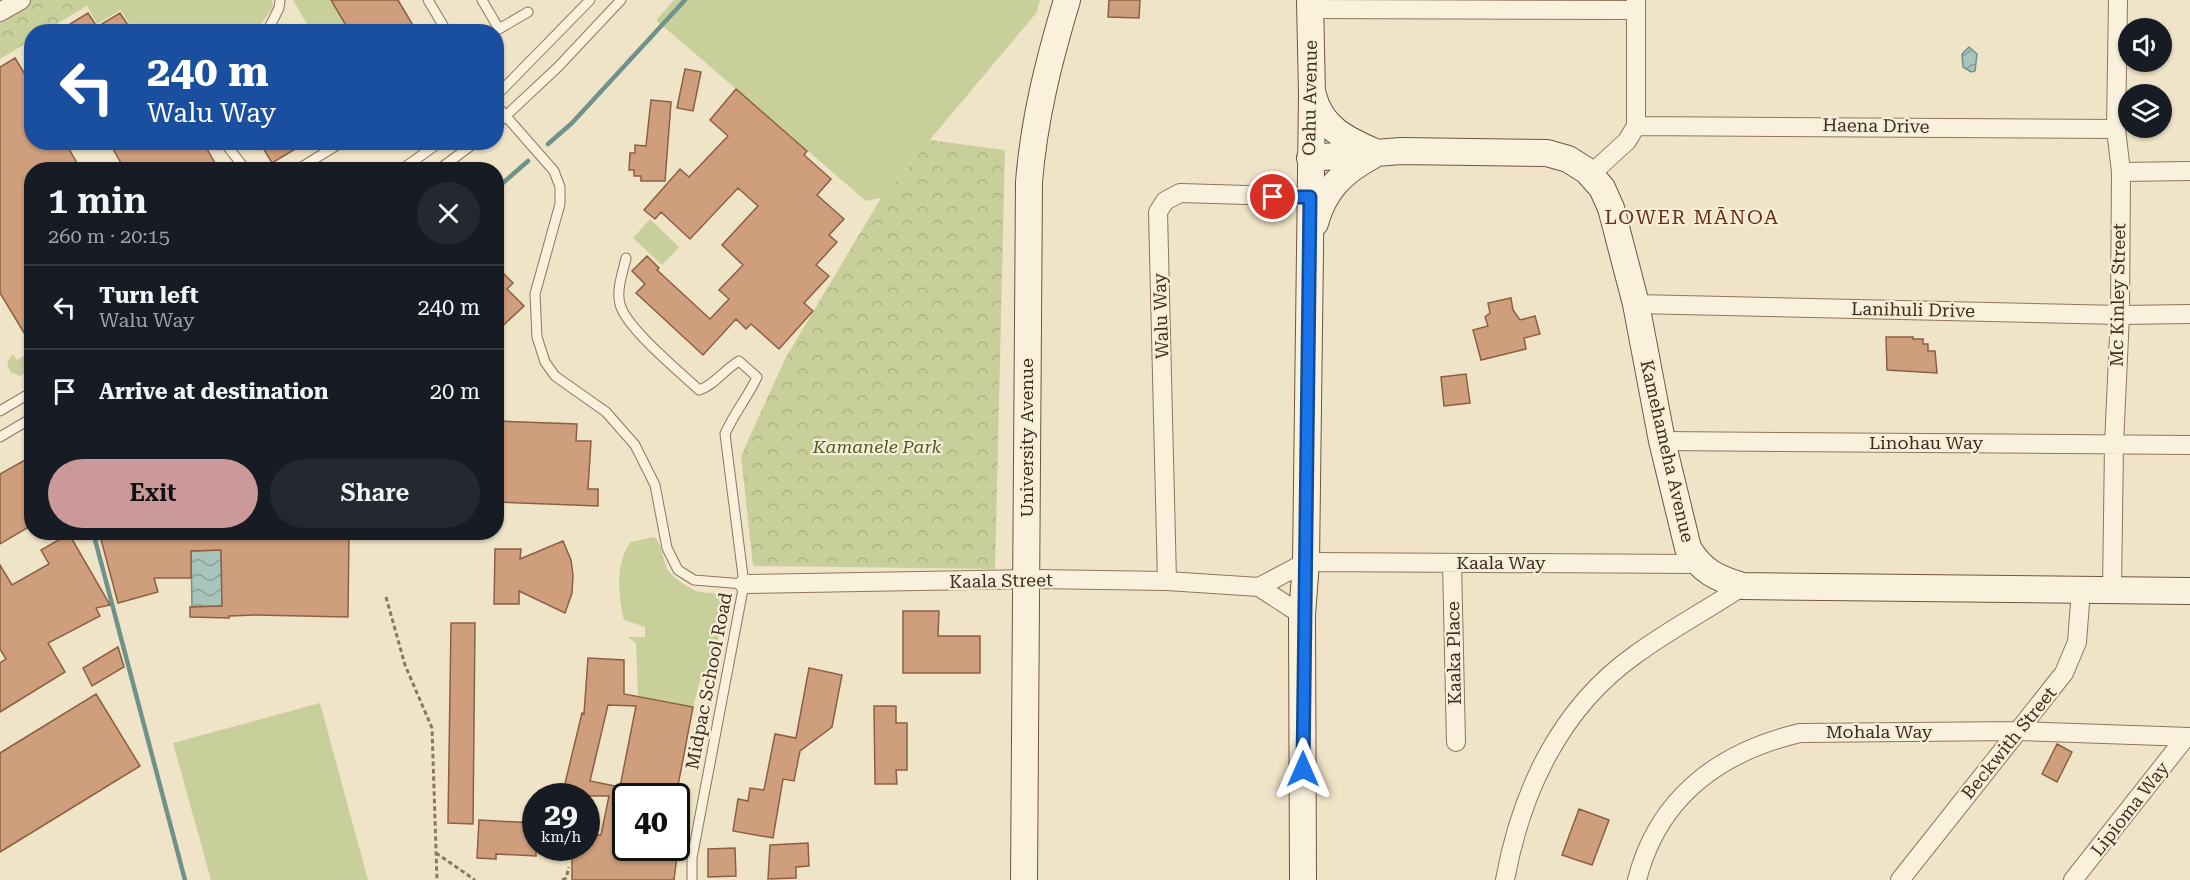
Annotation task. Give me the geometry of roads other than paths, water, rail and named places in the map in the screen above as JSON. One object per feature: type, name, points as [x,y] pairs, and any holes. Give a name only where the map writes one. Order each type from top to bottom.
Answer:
[{"type":"street","points":[[0,12],[21,0]]},
{"type":"street","name":"University Avenue","points":[[1024,880],[1028,580],[1029,182],[1033,134],[1044,79],[1067,0]]},
{"type":"street","name":"Mc Kinley Street","points":[[2112,590],[2114,444],[2120,315],[2121,172],[2116,129],[2118,0]]},
{"type":"street","points":[[1310,5],[1636,5],[1636,126],[1627,141],[1591,174]]},
{"type":"street","name":"Oahu Avenue","points":[[1303,880],[1302,615],[1306,562],[1312,95],[1310,5]]},
{"type":"street","name":"Kamehameha Avenue","points":[[1312,95],[1319,112],[1331,128],[1348,140],[1378,153]]},
{"type":"street","name":"Haena Drive","points":[[1636,126],[2116,129]]},
{"type":"street","name":"Kamehameha Avenue","points":[[1310,242],[1319,209],[1331,186],[1350,168],[1378,153],[1401,151],[1547,153],[1569,159],[1591,174],[1602,188],[1611,208],[1636,304],[1662,441],[1688,548],[1696,564],[1723,580],[1743,586],[2190,591]]},
{"type":"street","points":[[1310,158],[1378,153]]},
{"type":"street","points":[[2121,172],[2190,171]]},
{"type":"street","name":"Walu Way","points":[[1167,581],[1158,212],[1165,201],[1180,193],[1310,197]]},
{"type":"street","name":"Lanihuli Drive","points":[[1636,304],[2120,315],[2190,314]]},
{"type":"street","name":"Linohau Way","points":[[1662,441],[2190,445]]},
{"type":"street","points":[[1259,587],[1306,562]]},
{"type":"street","name":"Kaala Way","points":[[1306,562],[1696,564]]},
{"type":"street","name":"Kaaka Place","points":[[1452,563],[1456,742]]},
{"type":"street","name":"Kaala Street","points":[[744,584],[1028,580],[1167,581],[1259,587],[1302,615]]},
{"type":"street","points":[[1505,880],[1512,839],[1526,797],[1545,757],[1570,719],[1599,686],[1633,656],[1743,586]]},
{"type":"street","name":"Beckwith Street","points":[[1900,880],[2070,663],[2078,642],[2081,590]]},
{"type":"street","name":"Mohala Way","points":[[1637,880],[1642,861],[1655,833],[1671,808],[1692,785],[1716,766],[1761,743],[1800,733],[2018,731],[2188,737]]},
{"type":"street","name":"Lipioma Way","points":[[2073,880],[2188,737]]},
{"type":"lane","points":[[271,24],[279,8],[280,0]]},
{"type":"lane","points":[[428,0],[442,24]]},
{"type":"lane","points":[[482,0],[496,24]]},
{"type":"lane","points":[[504,88],[590,0]]},
{"type":"lane","points":[[621,0],[558,67],[506,116],[554,171],[561,192],[535,294],[537,338],[545,362],[555,376],[606,412],[635,445],[655,484],[667,548],[678,570],[694,580],[744,584]]},
{"type":"lane","points":[[504,26],[528,12]]},
{"type":"lane","points":[[230,150],[240,162]]},
{"type":"lane","points":[[310,162],[329,150]]},
{"type":"lane","points":[[412,162],[429,150]]},
{"type":"lane","points":[[449,162],[465,150]]},
{"type":"lane","name":"Midpac School Road","points":[[626,258],[620,287],[619,302],[622,311],[637,330],[699,390],[710,387],[718,375],[739,361],[757,377],[751,390],[735,411],[725,434],[744,584],[692,858],[692,880]]},
{"type":"lane","points":[[0,411],[24,397]]},
{"type":"lane","points":[[0,436],[24,422]]},
{"type":"water","points":[[1969,47],[1977,54],[1975,71],[1971,72],[1963,67],[1962,54]]},
{"type":"water","points":[[221,550],[222,606],[192,607],[191,551]]},
{"type":"waterway","points":[[548,144],[572,123],[685,0]]},
{"type":"waterway","points":[[504,182],[528,161]]},
{"type":"waterway","points":[[95,540],[185,880]]},
{"type":"district","name":"LOWER MĀNOA","points":[[1692,217]]},
{"type":"park label","name":"Kamanele Park","points":[[877,447]]}]
